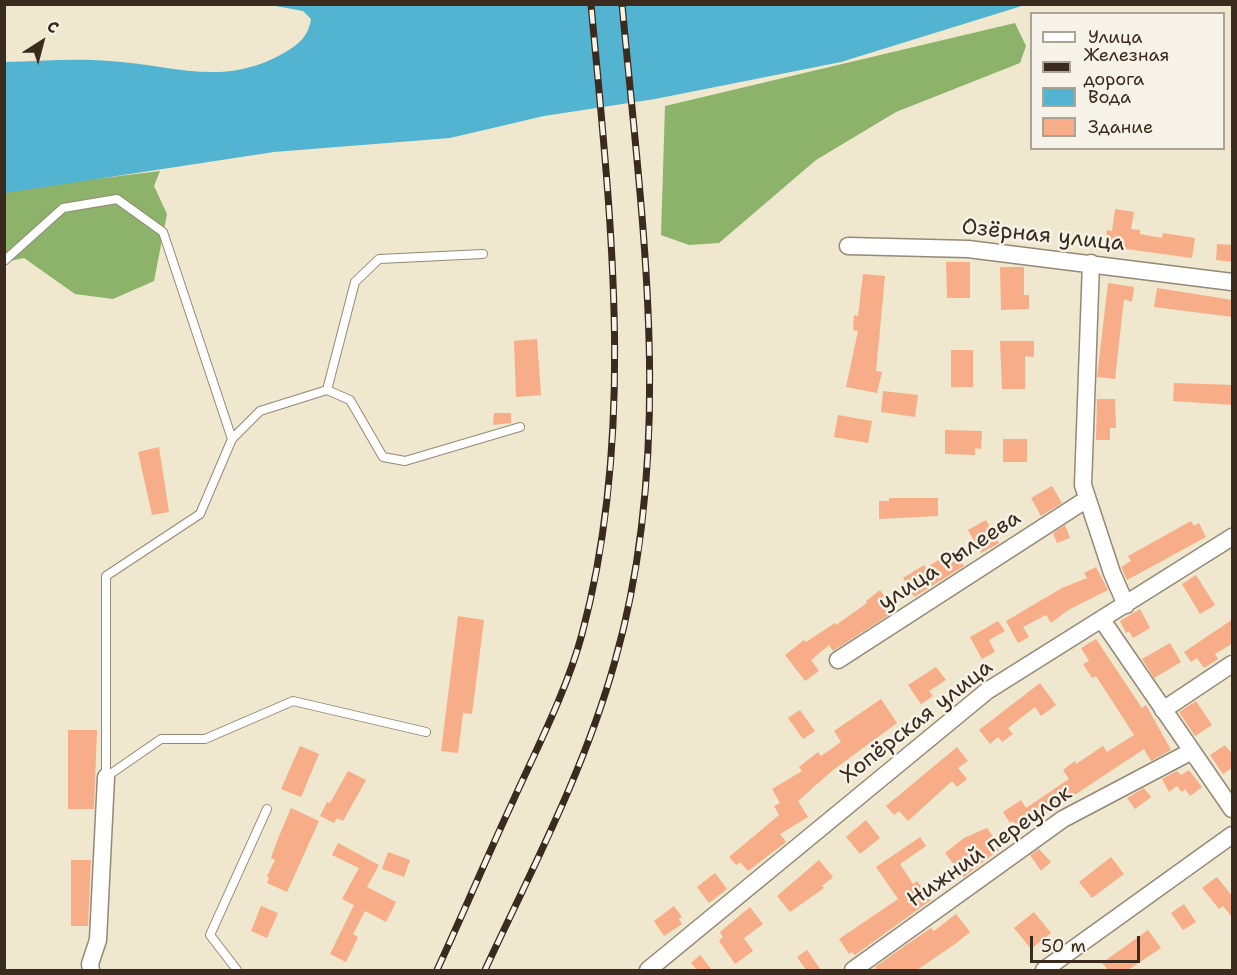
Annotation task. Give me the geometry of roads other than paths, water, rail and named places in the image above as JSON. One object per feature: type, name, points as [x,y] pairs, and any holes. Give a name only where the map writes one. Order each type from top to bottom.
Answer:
[{"type":"street","name":"Озёрная улица","points":[[848,246],[968,249],[1233,282]]},
{"type":"street","points":[[1091,263],[1083,486],[1112,573],[1126,605]]},
{"type":"street","name":"улица Рылеева","points":[[838,660],[1087,498]]},
{"type":"street","name":"Хопёрская улица","points":[[659,967],[987,691],[1233,537]]},
{"type":"street","points":[[1102,620],[1191,752],[1233,809]]},
{"type":"street","points":[[1163,710],[1233,664]]},
{"type":"street","name":"Нижний переулок","points":[[853,970],[1063,819],[1191,752]]},
{"type":"street","points":[[91,970],[90,964],[98,940],[106,777]]},
{"type":"street","points":[[1044,970],[1233,835]]},
{"type":"lane","points":[[4,261],[63,208],[117,199],[163,232],[232,439]]},
{"type":"lane","points":[[327,390],[355,282],[378,258],[483,254]]},
{"type":"lane","points":[[106,777],[106,576],[200,514],[232,439],[260,411],[327,390],[350,400],[383,457],[405,462],[520,428]]},
{"type":"lane","points":[[106,777],[161,739],[205,739],[293,701],[426,732]]},
{"type":"lane","points":[[237,970],[210,935],[267,809]]},
{"type":"water","points":[[1025,4],[841,62],[655,99],[544,116],[450,138],[274,152],[5,193],[5,62],[97,60],[198,72],[240,70],[261,64],[284,53],[298,43],[308,31],[311,19],[303,11],[270,5]]},
{"type":"railway","points":[[437,970],[551,719],[568,676],[582,634],[599,557],[609,478],[614,400],[614,320],[611,241],[591,4]]},
{"type":"railway","points":[[485,970],[589,741],[615,661],[634,580],[645,498],[649,416],[649,334],[645,251],[622,4]]}]
